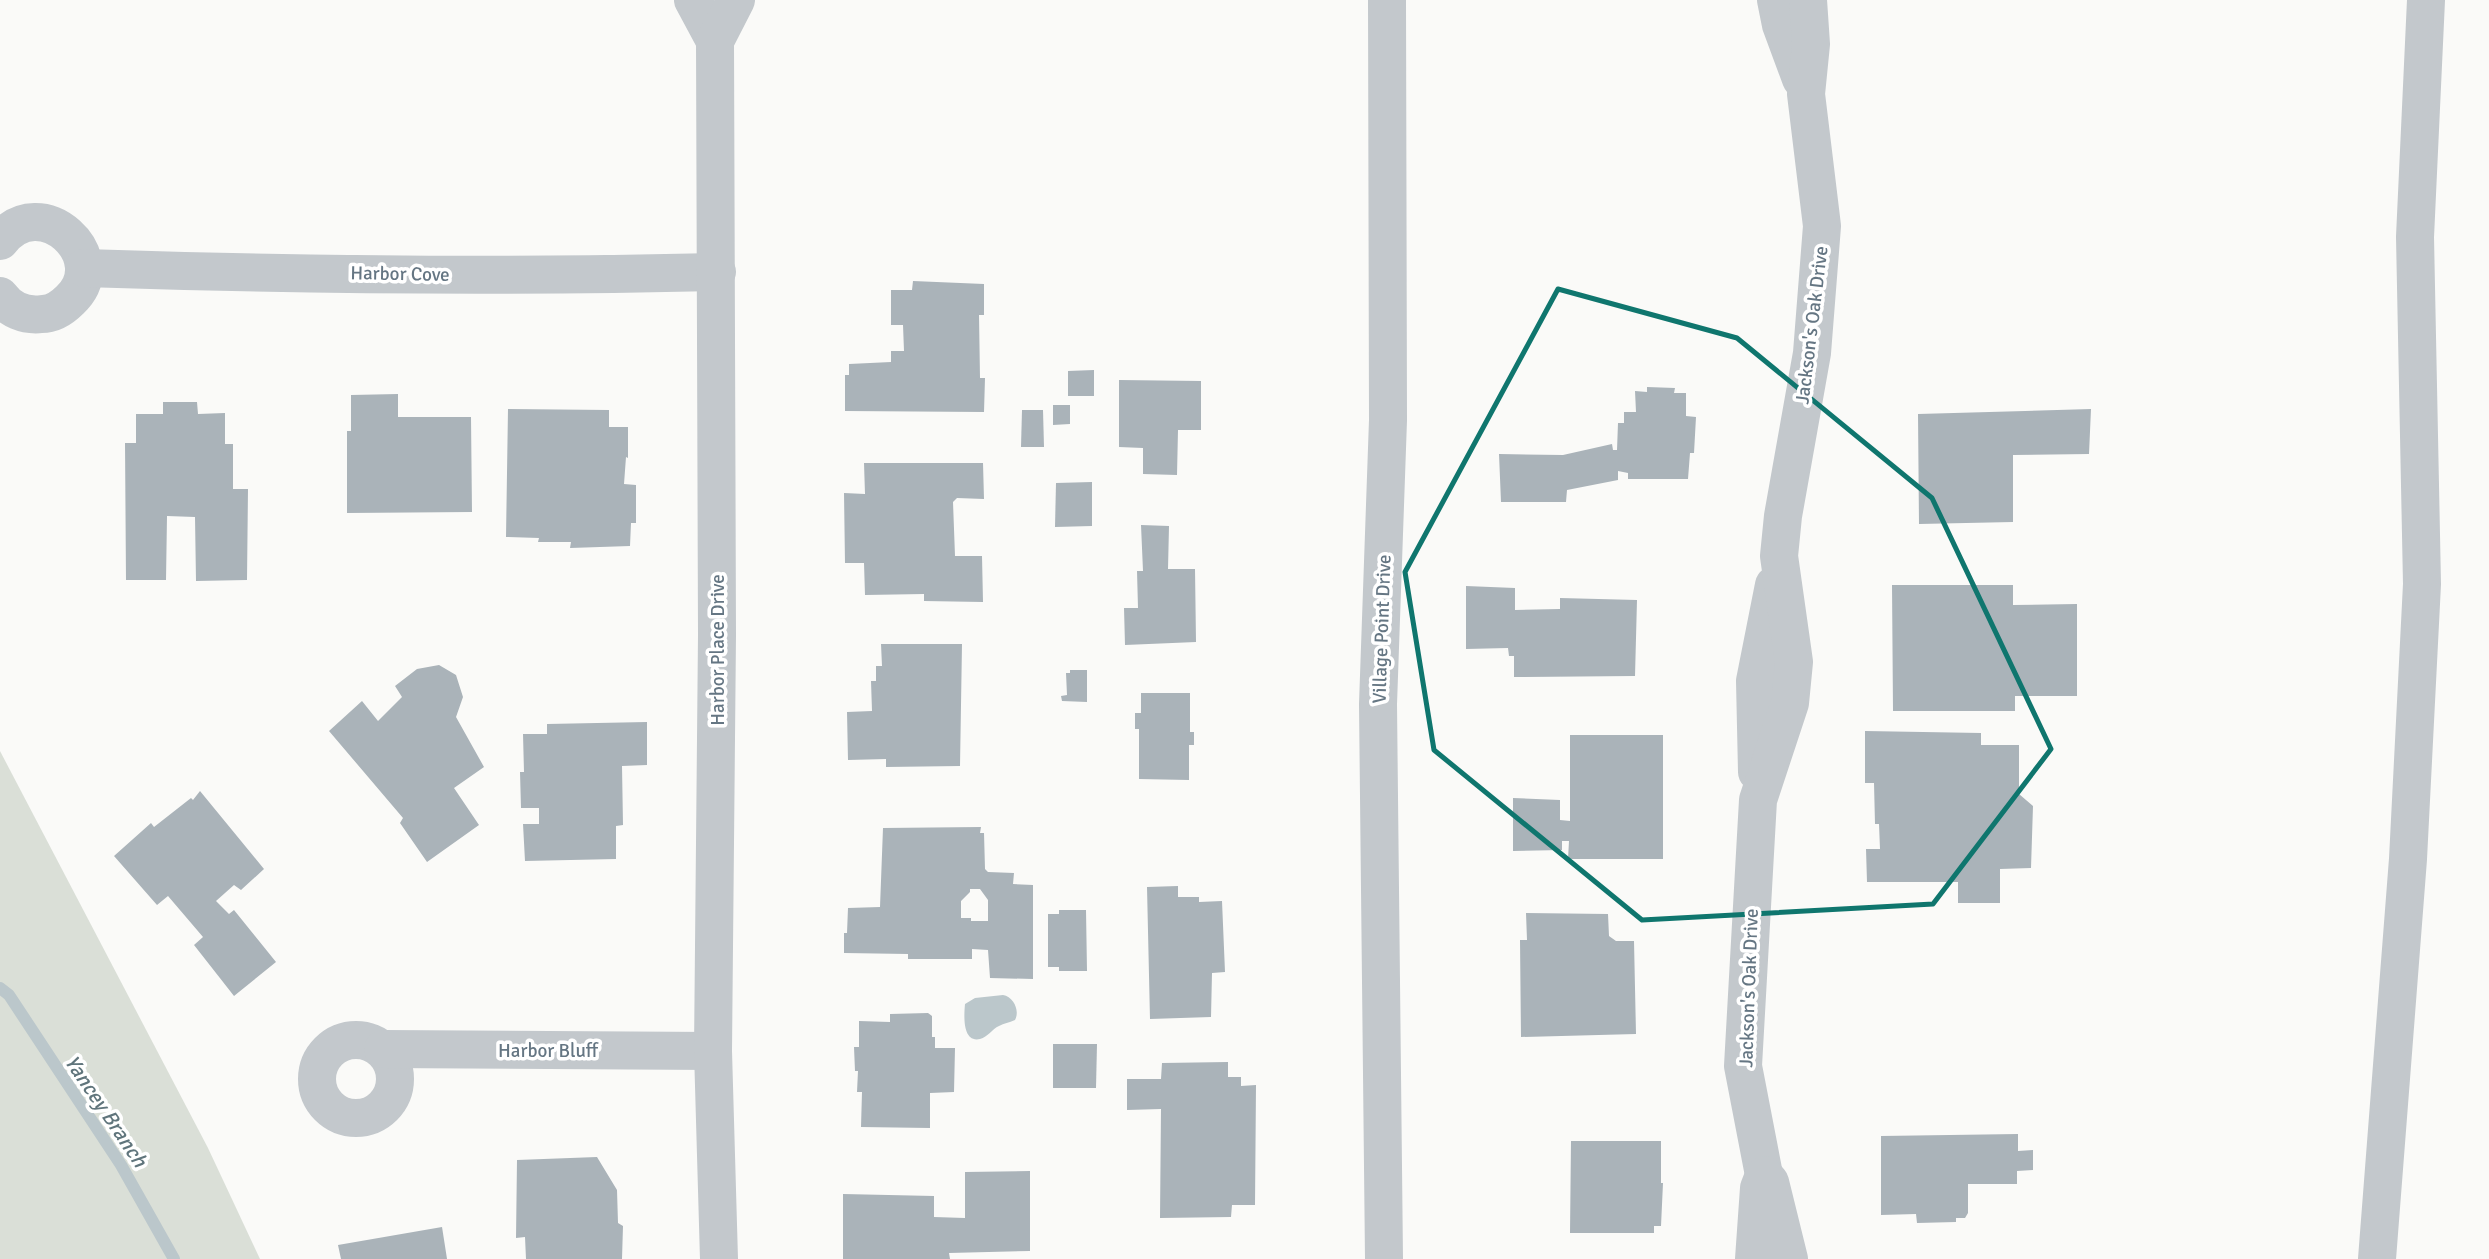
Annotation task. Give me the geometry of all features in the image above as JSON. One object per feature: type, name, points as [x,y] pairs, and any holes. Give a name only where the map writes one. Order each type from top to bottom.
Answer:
[{"type":"street","name":"Harbor Place Drive","points":[[693,0],[715,41]]},
{"type":"street","name":"Harbor Place Drive","points":[[719,1259],[713,1051],[717,635],[715,41],[736,0]]},
{"type":"street","name":"Village Point Drive","points":[[1384,1259],[1378,704],[1388,419],[1387,0]]},
{"type":"street","name":"Jackson's Oak Drive","points":[[1776,0],[1781,25],[1807,94]]},
{"type":"street","name":"Jackson's Oak Drive","points":[[1789,1259],[1770,1182],[1764,1175],[1742,1066],[1758,800],[1790,703],[1794,662],[1779,556],[1783,516],[1812,353],[1822,226],[1807,94],[1811,44],[1808,0]]},
{"type":"street","points":[[2377,1259],[2408,859],[2422,584],[2415,237],[2426,0]]},
{"type":"street","points":[[0,241],[6,233],[19,225],[49,223],[63,229],[73,240],[81,253],[84,268],[74,297],[62,308],[48,314],[32,315],[17,311],[0,296]]},
{"type":"street","name":"Harbor Cove","points":[[84,268],[589,275],[717,272]]},
{"type":"street","name":"Harbor Bluff","points":[[383,1049],[713,1051]]},
{"type":"street","name":"Jackson's Oak Drive","points":[[1754,1259],[1759,1188],[1764,1175]]},
{"type":"highlighted area","points":[[1558,289],[1737,338],[1932,498],[2051,749],[1933,904],[1642,920],[1434,750],[1405,572]]},
{"type":"shaded area","points":[[0,751],[208,1148],[260,1259],[0,1259]]},
{"type":"shaded area","points":[[1003,995],[1010,998],[1015,1005],[1015,1020],[997,1027],[983,1038],[970,1037],[965,1027],[965,1004],[975,998]]},
{"type":"building","points":[[913,281],[984,284],[984,315],[979,315],[980,378],[985,378],[984,412],[845,411],[845,375],[849,375],[849,364],[891,362],[891,351],[904,351],[903,325],[891,325],[891,290],[912,290]]},
{"type":"building","points":[[1094,370],[1094,396],[1068,396],[1068,371]]},
{"type":"building","points":[[1119,380],[1201,381],[1201,430],[1178,430],[1177,475],[1143,474],[1143,448],[1119,447]]},
{"type":"building","points":[[1647,387],[1675,388],[1674,393],[1686,393],[1686,416],[1696,417],[1694,453],[1690,453],[1688,479],[1628,479],[1628,473],[1618,471],[1618,480],[1567,490],[1566,502],[1501,502],[1499,454],[1563,455],[1612,444],[1613,450],[1617,450],[1618,423],[1624,423],[1624,412],[1636,412],[1635,391],[1647,392]]},
{"type":"building","points":[[398,394],[398,417],[471,417],[472,512],[347,513],[347,431],[351,431],[351,395]]},
{"type":"building","points":[[163,402],[197,402],[198,414],[225,413],[225,444],[233,444],[233,489],[248,489],[247,580],[196,581],[195,517],[167,516],[166,580],[126,580],[125,443],[136,443],[136,414],[163,414]]},
{"type":"building","points":[[1053,405],[1070,405],[1070,424],[1053,425]]},
{"type":"building","points":[[508,409],[609,410],[609,427],[628,427],[628,458],[626,457],[624,484],[636,485],[636,523],[631,523],[630,546],[570,548],[571,542],[538,542],[539,538],[506,537]]},
{"type":"building","points":[[2091,409],[2089,454],[2013,455],[2013,522],[1919,524],[1918,414]]},
{"type":"building","points":[[1022,410],[1043,410],[1044,447],[1021,447]]},
{"type":"building","points":[[864,463],[983,463],[984,499],[957,498],[953,502],[955,556],[982,556],[983,602],[924,601],[924,594],[865,595],[864,563],[845,563],[844,493],[865,494]]},
{"type":"building","points":[[1092,482],[1092,526],[1055,527],[1056,483]]},
{"type":"building","points":[[1141,525],[1169,526],[1168,569],[1195,569],[1196,642],[1125,645],[1124,608],[1138,608],[1137,571],[1143,571]]},
{"type":"building","points":[[1892,585],[2013,585],[2013,605],[2077,604],[2077,696],[2015,696],[2015,711],[1893,711]]},
{"type":"building","points":[[1466,586],[1515,588],[1515,610],[1560,609],[1560,598],[1637,600],[1635,676],[1514,677],[1514,656],[1509,656],[1508,648],[1466,649]]},
{"type":"building","points":[[881,644],[962,644],[960,766],[886,767],[886,759],[848,760],[847,712],[872,711],[871,681],[876,681],[876,666],[882,666]]},
{"type":"building","points":[[439,665],[456,675],[463,697],[456,717],[484,767],[454,788],[479,825],[427,862],[400,823],[403,818],[329,731],[362,701],[378,721],[402,697],[395,686],[417,669]]},
{"type":"building","points":[[1070,670],[1087,670],[1087,702],[1062,701],[1061,696],[1067,695],[1066,673],[1070,673]]},
{"type":"building","points":[[1141,693],[1190,693],[1190,732],[1194,732],[1194,745],[1189,745],[1189,780],[1139,779],[1139,729],[1135,729],[1135,713],[1141,713]]},
{"type":"building","points":[[647,722],[647,765],[622,766],[623,825],[616,826],[616,859],[525,861],[523,824],[539,824],[539,808],[521,808],[523,734],[547,734],[547,724]]},
{"type":"building","points":[[1865,731],[1981,733],[1981,745],[2019,745],[2019,794],[2033,806],[2031,868],[2000,869],[2000,903],[1958,903],[1958,882],[1867,882],[1866,849],[1880,849],[1879,824],[1875,824],[1874,783],[1865,783]]},
{"type":"building","points":[[1570,735],[1663,735],[1663,859],[1568,859],[1569,841],[1562,841],[1562,850],[1513,851],[1513,798],[1560,800],[1560,820],[1570,821]]},
{"type":"building","points":[[200,791],[264,869],[241,890],[234,885],[216,901],[229,914],[234,910],[276,962],[234,996],[194,945],[203,937],[168,896],[157,905],[114,856],[151,823],[154,827],[191,798],[193,800]]},
{"type":"building","points":[[981,827],[980,833],[984,833],[985,869],[988,872],[1014,873],[1013,884],[1033,885],[1033,979],[990,978],[988,950],[972,949],[972,959],[908,959],[908,954],[844,953],[848,908],[880,907],[883,828]],"holes":[[[970,889],[980,889],[988,900],[988,921],[961,918],[961,901]]]},
{"type":"building","points":[[1178,886],[1178,897],[1199,897],[1199,902],[1222,901],[1225,972],[1212,973],[1211,1017],[1150,1019],[1147,887]]},
{"type":"building","points":[[1059,910],[1086,910],[1087,971],[1059,971],[1059,967],[1048,967],[1048,914],[1059,914]]},
{"type":"building","points":[[1526,913],[1608,914],[1609,936],[1616,941],[1634,941],[1636,1034],[1521,1037],[1520,940],[1527,940]]},
{"type":"building","points":[[928,1013],[932,1016],[935,1048],[955,1048],[954,1092],[930,1093],[930,1128],[861,1127],[862,1092],[857,1092],[858,1071],[855,1071],[854,1047],[859,1047],[859,1021],[890,1022],[890,1014]]},
{"type":"building","points":[[1053,1044],[1097,1044],[1096,1088],[1053,1088]]},
{"type":"building","points":[[1228,1062],[1228,1077],[1241,1077],[1241,1086],[1256,1085],[1255,1205],[1232,1205],[1231,1217],[1160,1218],[1161,1109],[1127,1110],[1127,1079],[1161,1079],[1162,1063]]},
{"type":"building","points":[[2018,1134],[2018,1151],[2033,1150],[2033,1170],[2017,1171],[2017,1184],[1968,1184],[1968,1213],[1965,1218],[1956,1218],[1956,1222],[1917,1223],[1916,1214],[1881,1215],[1881,1136]]},
{"type":"building","points":[[1571,1141],[1661,1141],[1661,1226],[1654,1226],[1654,1233],[1570,1233]]},
{"type":"building","points":[[597,1157],[617,1190],[618,1223],[623,1226],[622,1259],[526,1259],[525,1237],[516,1238],[517,1160]]},
{"type":"building","points":[[1030,1171],[1030,1251],[949,1253],[950,1259],[843,1259],[843,1194],[934,1196],[934,1217],[965,1218],[965,1172]]},
{"type":"building","points":[[442,1227],[447,1259],[341,1259],[338,1245]]},
{"type":"waterway","name":"Yancey Branch","points":[[0,988],[9,995],[121,1165],[174,1259]]}]
